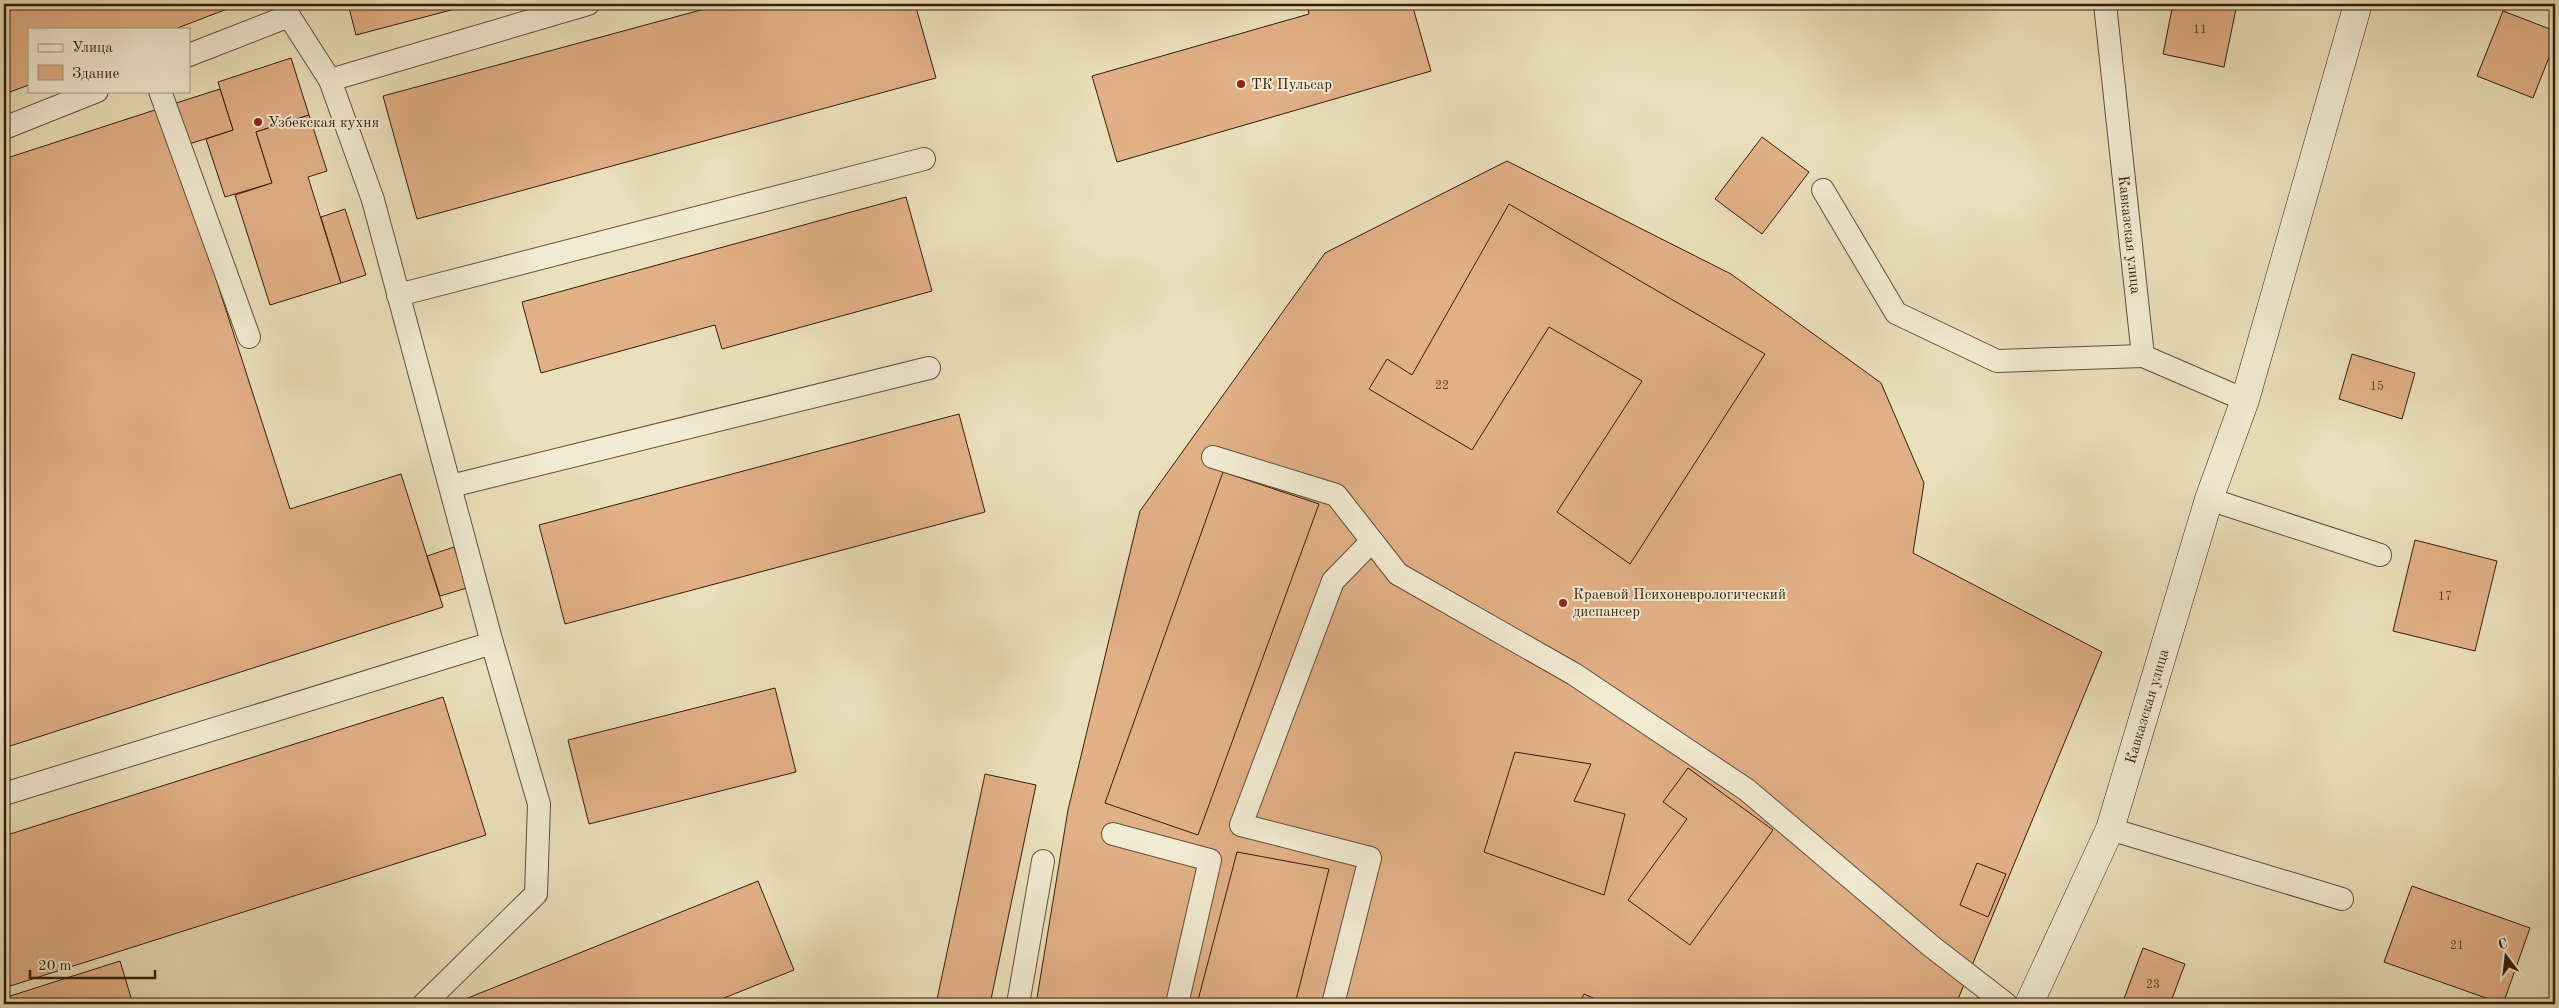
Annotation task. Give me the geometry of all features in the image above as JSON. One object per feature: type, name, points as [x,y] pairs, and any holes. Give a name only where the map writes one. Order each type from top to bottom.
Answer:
[{"type":"street","name":"Кавказская улица","points":[[2030,1004],[2110,829],[2209,498],[2245,400],[2358,4]]},
{"type":"lane","points":[[330,80],[588,4]]},
{"type":"lane","name":"Кавказская улица","points":[[2105,4],[2143,356]]},
{"type":"lane","points":[[190,55],[287,10],[330,80],[372,200],[492,643],[539,804],[536,894],[424,1004]]},
{"type":"lane","points":[[4,128],[95,92]]},
{"type":"lane","points":[[160,92],[249,337]]},
{"type":"lane","points":[[398,295],[924,159]]},
{"type":"lane","points":[[1823,190],[1896,313],[1997,361],[2143,356],[2245,400]]},
{"type":"lane","points":[[451,486],[929,368]]},
{"type":"lane","points":[[1213,457],[1336,496],[1398,574],[1574,674],[1748,790],[1932,946],[2006,1004]]},
{"type":"lane","points":[[2209,498],[2380,555]]},
{"type":"lane","points":[[1333,1004],[1370,858],[1241,825],[1333,581],[1372,540]]},
{"type":"lane","points":[[4,794],[492,643]]},
{"type":"lane","points":[[2110,829],[2342,899]]},
{"type":"lane","points":[[1113,834],[1210,860],[1177,1004]]},
{"type":"lane","points":[[1018,1004],[1043,861]]},
{"type":"building","points":[[4,4],[225,4],[227,9],[178,28],[28,28],[28,85],[4,94]]},
{"type":"building","points":[[348,4],[474,4],[356,35]]},
{"type":"building","points":[[723,4],[915,4],[936,78],[417,219],[383,96]]},
{"type":"building","name":"ТК Пульсар","points":[[1307,4],[1412,4],[1431,71],[1117,162],[1092,76],[1309,14]]},
{"type":"building","points":[[2173,4],[2237,4],[2224,67],[2163,54]]},
{"type":"building","points":[[2503,11],[2555,31],[2555,42],[2533,98],[2477,76]]},
{"type":"building","name":"Узбекская кухня","points":[[291,58],[309,115],[256,132],[272,183],[225,197],[206,139],[233,130],[218,82]]},
{"type":"building","points":[[220,89],[233,130],[186,145],[173,104]]},
{"type":"building","points":[[161,108],[290,509],[401,474],[443,607],[4,748],[4,159]]},
{"type":"building","points":[[309,115],[327,171],[308,177],[341,283],[270,305],[235,195],[272,183],[256,132]]},
{"type":"building","points":[[1762,137],[1809,172],[1762,234],[1715,199]]},
{"type":"building","name":"Краевой Психоневрологический диспансер","points":[[1507,161],[1731,274],[1881,383],[1924,483],[1913,553],[2102,652],[1956,1004],[1036,1004],[1068,810],[1140,511],[1325,253]]},
{"type":"building","points":[[906,197],[932,291],[722,349],[715,325],[541,373],[522,302]]},
{"type":"building","points":[[1509,204],[1765,354],[1630,564],[1557,512],[1642,381],[1549,327],[1472,450],[1369,389],[1387,359],[1412,375]]},
{"type":"building","points":[[345,209],[366,275],[341,283],[321,217]]},
{"type":"building","points":[[2352,354],[2415,373],[2402,419],[2339,399]]},
{"type":"building","points":[[959,414],[985,512],[565,624],[539,525]]},
{"type":"building","points":[[1223,472],[1319,504],[1198,835],[1105,803]]},
{"type":"building","points":[[2415,540],[2497,561],[2475,651],[2393,631]]},
{"type":"building","points":[[454,547],[467,588],[440,596],[427,556]]},
{"type":"building","points":[[775,688],[796,772],[589,824],[568,740]]},
{"type":"building","points":[[443,697],[486,835],[4,988],[4,836]]},
{"type":"building","points":[[1515,752],[1591,764],[1574,801],[1625,814],[1604,895],[1484,852]]},
{"type":"building","points":[[1688,768],[1773,830],[1690,945],[1628,900],[1687,819],[1663,802]]},
{"type":"building","points":[[985,774],[1036,785],[990,1004],[936,1004]]},
{"type":"building","points":[[1237,852],[1329,869],[1295,1004],[1197,1004]]},
{"type":"building","points":[[1977,863],[2006,874],[1988,917],[1960,905]]},
{"type":"building","points":[[758,881],[794,970],[709,1004],[459,1004],[458,1002]]},
{"type":"building","points":[[2412,886],[2530,928],[2503,1004],[2384,962]]},
{"type":"building","points":[[2143,948],[2185,964],[2170,1004],[2122,1004]]},
{"type":"building","points":[[120,961],[133,1004],[4,1004],[4,998]]},
{"type":"building","points":[[1584,994],[1607,1004],[1579,1004]]},
{"type":"place","name":"ТК Пульсар","points":[[1241,84]]},
{"type":"place","name":"Узбекская кухня","points":[[258,122]]},
{"type":"place","name":"Краевой Психоневрологический диспансер","points":[[1563,603]]}]
